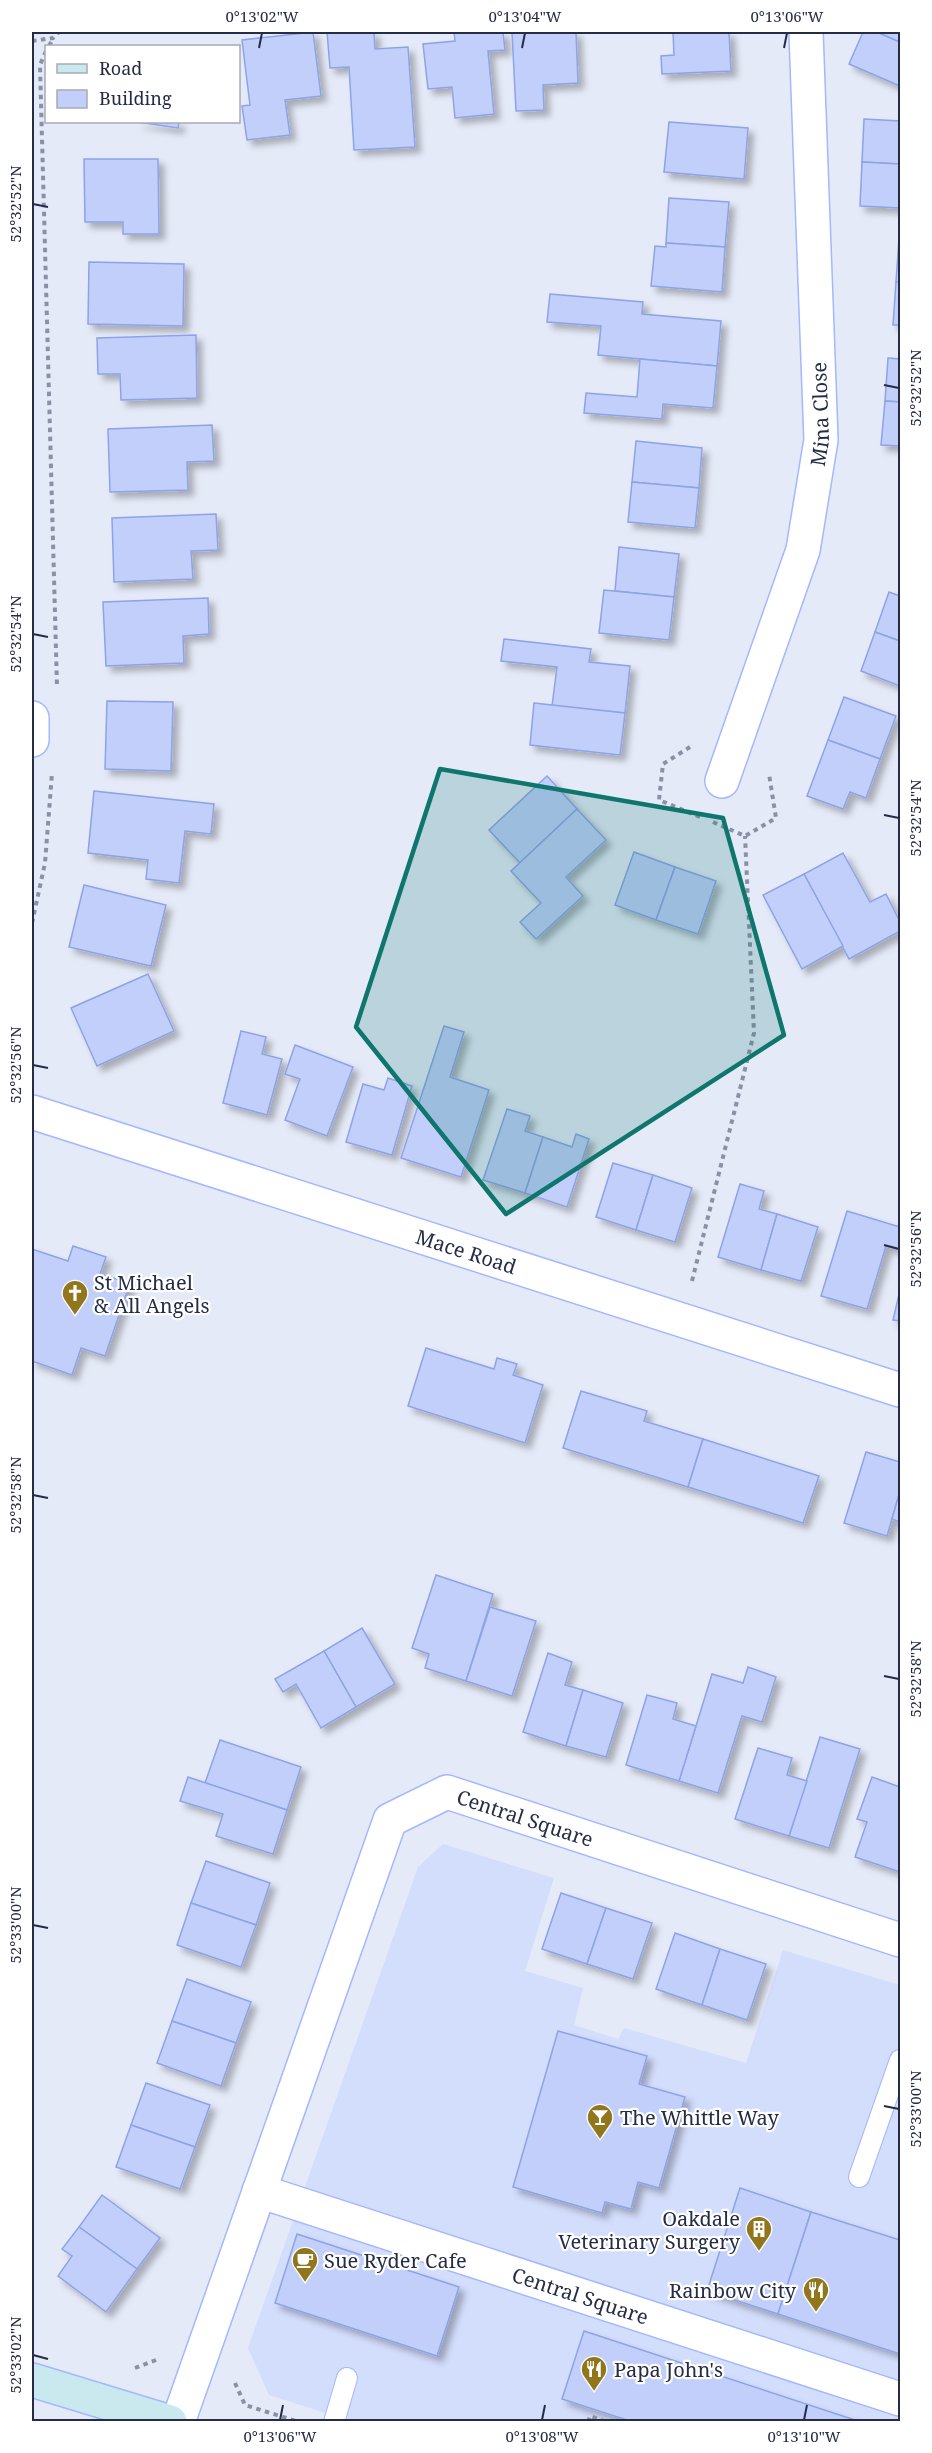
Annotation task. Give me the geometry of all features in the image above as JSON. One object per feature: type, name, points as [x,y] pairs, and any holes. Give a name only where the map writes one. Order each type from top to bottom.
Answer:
[{"type":"main road","points":[[32,2380],[170,2421]]},
{"type":"street","name":"Mina Close","points":[[722,781],[804,550],[821,440],[806,32]]},
{"type":"street","points":[[32,740],[32,734],[44,708]]},
{"type":"street","name":"Mace Road","points":[[32,1112],[900,1390]]},
{"type":"street","name":"Central Square","points":[[178,2421],[390,1820],[447,1792],[900,1940]]},
{"type":"street","name":"Central Square","points":[[259,2191],[900,2399]]},
{"type":"lane","points":[[860,2177],[900,2060]]},
{"type":"lane","points":[[334,2421],[347,2378]]},
{"type":"path","points":[[50,45],[59,32]]},
{"type":"path","points":[[32,40],[53,38]]},
{"type":"path","points":[[44,708],[40,65],[45,53]]},
{"type":"path","points":[[32,923],[45,864],[53,769]]},
{"type":"path","points":[[692,1282],[754,1033],[745,836]]},
{"type":"path","points":[[157,2360],[163,2353]]},
{"type":"path","points":[[235,2372],[235,2383]]},
{"type":"path","points":[[588,2421],[590,2416],[607,2421]]},
{"type":"highlighted area","points":[[440,769],[723,818],[784,1035],[506,1214],[356,1027]]},
{"type":"shaded area","points":[[443,1844],[554,1878],[525,1971],[583,1988],[574,2025],[618,2039],[624,2028],[746,2063],[783,1950],[900,1985],[900,2421],[351,2421],[269,2395],[248,2348],[418,1867]]},
{"type":"building","points":[[313,32],[321,96],[285,100],[290,135],[247,140],[242,106],[250,105],[242,40]]},
{"type":"building","points":[[327,32],[374,32],[375,49],[408,47],[415,147],[354,150],[349,67],[330,68]]},
{"type":"building","points":[[454,32],[503,32],[505,50],[488,51],[494,114],[455,118],[452,87],[428,89],[423,44],[455,41]]},
{"type":"building","points":[[512,32],[576,32],[578,83],[543,85],[544,110],[516,111]]},
{"type":"building","points":[[673,32],[729,32],[731,71],[662,74],[661,56],[674,55]]},
{"type":"building","points":[[863,32],[877,32],[900,42],[900,86],[849,64]]},
{"type":"building","points":[[877,32],[900,32],[900,42]]},
{"type":"building","points":[[864,119],[900,121],[900,164],[862,162]]},
{"type":"building","points":[[669,122],[748,128],[744,179],[664,172]]},
{"type":"building","points":[[145,123],[179,123],[178,128]]},
{"type":"building","points":[[84,159],[158,159],[159,234],[123,234],[123,222],[85,222]]},
{"type":"building","points":[[862,162],[900,164],[900,208],[860,206]]},
{"type":"building","points":[[669,198],[729,202],[725,247],[666,243]]},
{"type":"building","points":[[899,238],[900,282],[896,282]]},
{"type":"building","points":[[666,243],[725,247],[722,292],[651,286],[655,246],[666,247]]},
{"type":"building","points":[[89,262],[184,264],[183,326],[88,324]]},
{"type":"building","points":[[896,282],[900,282],[900,325],[893,325]]},
{"type":"building","points":[[550,294],[643,302],[642,314],[721,321],[717,366],[598,355],[601,326],[547,322]]},
{"type":"building","points":[[196,335],[197,398],[121,400],[120,374],[98,374],[97,338]]},
{"type":"building","points":[[888,358],[900,359],[900,402],[885,401]]},
{"type":"building","points":[[640,359],[717,366],[713,408],[663,404],[662,419],[584,413],[586,393],[637,397]]},
{"type":"building","points":[[885,401],[900,402],[900,446],[881,445]]},
{"type":"building","points":[[212,425],[214,461],[187,462],[188,490],[110,492],[108,429]]},
{"type":"building","points":[[636,441],[702,448],[699,488],[632,482]]},
{"type":"building","points":[[632,482],[699,488],[695,528],[628,522]]},
{"type":"building","points":[[216,514],[218,550],[191,551],[193,579],[114,582],[112,518]]},
{"type":"building","points":[[619,547],[679,554],[674,597],[615,591]]},
{"type":"building","points":[[604,590],[674,597],[669,640],[599,633]]},
{"type":"building","points":[[889,592],[900,596],[900,641],[875,632]]},
{"type":"building","points":[[208,598],[209,634],[183,636],[184,663],[106,666],[103,602]]},
{"type":"building","points":[[875,632],[900,641],[900,686],[861,671]]},
{"type":"building","points":[[504,639],[591,649],[589,662],[630,666],[625,713],[552,706],[557,667],[501,661]]},
{"type":"building","points":[[844,697],[896,716],[880,759],[828,740]]},
{"type":"building","points":[[107,701],[173,702],[171,771],[105,769]]},
{"type":"building","points":[[534,703],[625,713],[620,755],[530,745]]},
{"type":"building","points":[[828,740],[880,759],[866,798],[850,792],[843,809],[807,796]]},
{"type":"building","points":[[547,776],[577,809],[520,863],[489,830]]},
{"type":"building","points":[[94,791],[214,804],[211,834],[185,831],[179,883],[146,879],[148,860],[88,853]]},
{"type":"building","points":[[577,809],[606,840],[566,877],[583,896],[536,939],[520,922],[541,903],[511,871]]},
{"type":"building","points":[[634,852],[675,867],[656,920],[615,905]]},
{"type":"building","points":[[843,853],[870,902],[886,894],[900,922],[900,931],[849,959],[804,874]]},
{"type":"building","points":[[675,867],[716,881],[698,934],[656,920]]},
{"type":"building","points":[[804,874],[843,946],[802,969],[763,895]]},
{"type":"building","points":[[84,885],[166,905],[151,966],[69,947]]},
{"type":"building","points":[[148,974],[174,1031],[97,1066],[71,1008]]},
{"type":"building","points":[[444,1026],[464,1032],[450,1077],[489,1090],[461,1177],[401,1158]]},
{"type":"building","points":[[241,1031],[266,1037],[262,1054],[282,1059],[267,1115],[223,1103]]},
{"type":"building","points":[[295,1045],[353,1067],[327,1136],[285,1120],[300,1079],[285,1074]]},
{"type":"building","points":[[388,1078],[412,1086],[392,1155],[346,1142],[363,1084],[384,1090]]},
{"type":"building","points":[[507,1109],[530,1116],[525,1131],[543,1137],[525,1193],[483,1180]]},
{"type":"building","points":[[576,1134],[589,1139],[567,1207],[525,1193],[543,1137],[572,1147]]},
{"type":"building","points":[[613,1163],[653,1175],[636,1230],[596,1217]]},
{"type":"building","points":[[653,1175],[692,1188],[675,1242],[636,1230]]},
{"type":"building","points":[[740,1184],[764,1191],[759,1209],[777,1214],[761,1270],[718,1257]]},
{"type":"building","points":[[847,1211],[900,1227],[900,1250],[886,1246],[867,1309],[821,1296]]},
{"type":"building","points":[[777,1214],[818,1227],[801,1281],[761,1270]]},
{"type":"building","name":"St Michael & All Angels","points":[[73,1246],[106,1257],[100,1274],[130,1283],[105,1356],[81,1348],[72,1375],[32,1361],[32,1249],[68,1261]]},
{"type":"building","points":[[900,1290],[900,1321],[893,1320]]},
{"type":"building","points":[[426,1348],[494,1369],[497,1358],[517,1364],[513,1375],[543,1385],[525,1443],[408,1406]]},
{"type":"building","points":[[581,1391],[647,1411],[644,1421],[703,1439],[688,1487],[563,1448]]},
{"type":"building","points":[[703,1439],[819,1476],[803,1523],[688,1487]]},
{"type":"building","points":[[866,1452],[900,1462],[900,1491],[887,1536],[844,1523]]},
{"type":"building","points":[[900,1491],[900,1522],[892,1519]]},
{"type":"building","points":[[436,1575],[493,1594],[466,1681],[425,1668],[429,1654],[412,1648]]},
{"type":"building","points":[[490,1607],[536,1621],[512,1696],[466,1681]]},
{"type":"building","points":[[362,1628],[395,1684],[356,1707],[324,1651]]},
{"type":"building","points":[[324,1651],[356,1707],[321,1728],[296,1684],[283,1692],[275,1679]]},
{"type":"building","points":[[548,1653],[572,1662],[565,1685],[583,1690],[566,1746],[523,1732]]},
{"type":"building","points":[[748,1667],[776,1677],[762,1722],[742,1716],[718,1793],[679,1781],[712,1674],[743,1683]]},
{"type":"building","points":[[583,1690],[623,1703],[606,1757],[566,1746]]},
{"type":"building","points":[[647,1695],[677,1703],[673,1719],[696,1726],[679,1781],[626,1765]]},
{"type":"building","points":[[820,1737],[860,1749],[829,1848],[789,1836]]},
{"type":"building","points":[[220,1740],[301,1767],[287,1810],[205,1783]]},
{"type":"building","points":[[758,1748],[792,1758],[787,1775],[807,1781],[789,1836],[735,1819]]},
{"type":"building","points":[[188,1777],[287,1810],[273,1854],[216,1836],[223,1814],[180,1801]]},
{"type":"building","points":[[872,1777],[900,1787],[900,1872],[855,1857],[867,1822],[857,1819]]},
{"type":"building","points":[[206,1861],[270,1883],[256,1925],[191,1903]]},
{"type":"building","points":[[561,1893],[606,1908],[587,1964],[542,1949]]},
{"type":"building","points":[[191,1903],[256,1925],[241,1967],[177,1945]]},
{"type":"building","points":[[606,1908],[652,1923],[633,1979],[587,1964]]},
{"type":"building","points":[[675,1933],[720,1949],[702,2005],[656,1989]]},
{"type":"building","points":[[720,1949],[766,1964],[747,2020],[702,2005]]},
{"type":"building","points":[[187,1979],[251,2002],[236,2043],[172,2021]]},
{"type":"building","points":[[172,2021],[236,2043],[221,2086],[157,2063]]},
{"type":"building","name":"The Whittle Way","points":[[558,2031],[647,2056],[639,2084],[685,2097],[659,2188],[638,2182],[631,2209],[605,2202],[602,2213],[513,2187]]},
{"type":"building","points":[[146,2083],[210,2105],[195,2147],[131,2125]]},
{"type":"building","points":[[131,2125],[195,2147],[180,2189],[116,2167]]},
{"type":"building","name":"Oakdale Veterinary Surgery","points":[[740,2188],[811,2212],[778,2314],[707,2291]]},
{"type":"building","points":[[102,2195],[160,2238],[137,2269],[79,2227]]},
{"type":"building","points":[[811,2212],[900,2240],[900,2354],[778,2314]]},
{"type":"building","points":[[79,2227],[137,2269],[106,2312],[58,2276],[72,2256],[62,2249]]},
{"type":"building","points":[[297,2234],[459,2287],[437,2356],[275,2303]]},
{"type":"building","points":[[584,2331],[861,2422],[633,2422],[562,2399]]},
{"type":"place","name":"St Michael & All Angels","points":[[75,1316]]},
{"type":"place","name":"The Whittle Way","points":[[600,2140]]},
{"type":"place","name":"Oakdale Veterinary Surgery","points":[[759,2252]]},
{"type":"place","name":"Sue Ryder Cafe","points":[[305,2283]]},
{"type":"place","name":"Rainbow City","points":[[816,2313]]},
{"type":"place","name":"Papa John's","points":[[594,2392]]}]
